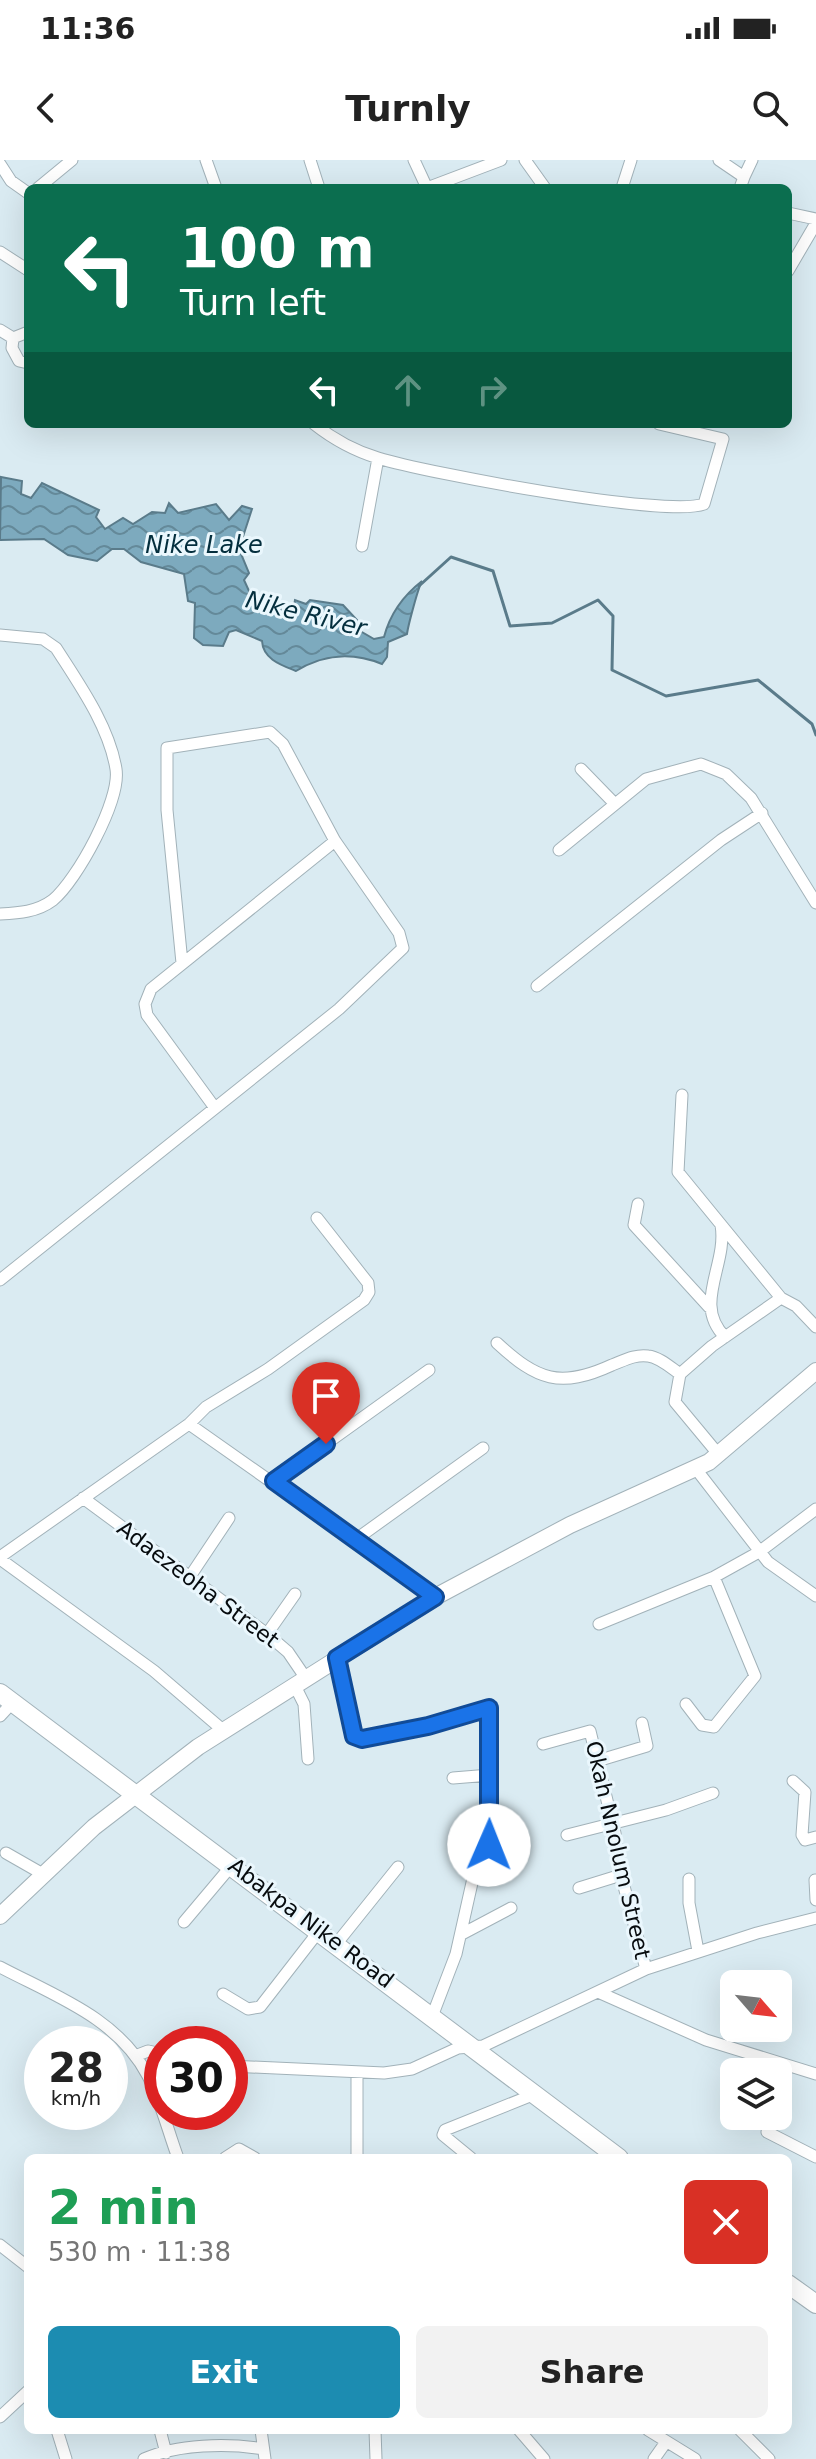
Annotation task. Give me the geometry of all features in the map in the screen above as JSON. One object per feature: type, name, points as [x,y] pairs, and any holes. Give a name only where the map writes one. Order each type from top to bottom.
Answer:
[{"type":"main road","points":[[0,1916],[41,1873],[138,1793],[224,1731],[435,1597],[570,1525],[696,1469],[719,1455],[813,1378]]},
{"type":"main road","name":"Abakpa Nike Road","points":[[4,1704],[138,1793],[614,2154]]},
{"type":"main road","points":[[792,2287],[816,2304]]},
{"type":"street","points":[[43,184],[72,160]]},
{"type":"street","points":[[206,160],[215,184]]},
{"type":"street","points":[[310,160],[318,184]]},
{"type":"street","points":[[414,160],[425,184]]},
{"type":"street","points":[[438,184],[501,160]]},
{"type":"street","points":[[525,160],[542,184]]},
{"type":"street","points":[[623,184],[631,160]]},
{"type":"street","points":[[719,160],[742,182],[752,160]]},
{"type":"street","points":[[0,164],[11,181],[24,190]]},
{"type":"street","points":[[792,214],[816,221],[792,264]]},
{"type":"street","points":[[0,252],[24,267]]},
{"type":"street","points":[[0,330],[13,338]]},
{"type":"street","points":[[13,338],[24,334]]},
{"type":"street","points":[[13,338],[12,348],[19,361],[24,362]]},
{"type":"street","points":[[319,428],[333,439],[378,458],[632,504],[676,508],[704,504],[723,439],[676,428]]},
{"type":"street","points":[[362,546],[378,458]]},
{"type":"street","points":[[0,635],[43,639],[56,648],[107,736],[117,771],[116,791],[67,885],[50,902],[28,912],[0,914]]},
{"type":"street","points":[[0,1280],[339,1009],[403,948],[399,933],[335,841],[283,744],[270,732],[167,748],[167,810],[182,963]]},
{"type":"street","points":[[559,850],[646,779],[701,764],[726,774],[741,787],[762,813],[816,903]]},
{"type":"street","points":[[581,769],[614,803]]},
{"type":"street","points":[[537,986],[721,840],[762,813]]},
{"type":"street","points":[[215,1108],[147,1015],[145,1004],[151,989],[335,841]]},
{"type":"street","points":[[682,1095],[678,1172],[781,1298],[796,1306],[816,1327]]},
{"type":"street","points":[[638,1204],[634,1225],[709,1307]]},
{"type":"street","points":[[224,1731],[154,1671],[0,1558],[189,1424],[206,1407],[268,1369],[364,1300],[369,1292],[368,1283],[317,1218]]},
{"type":"street","points":[[720,1224],[724,1242],[709,1307],[712,1322],[725,1337]]},
{"type":"street","points":[[719,1455],[675,1402],[680,1374],[725,1337],[781,1298]]},
{"type":"street","points":[[497,1343],[523,1367],[555,1380],[599,1372],[642,1355],[651,1356],[680,1374]]},
{"type":"street","points":[[274,1481],[429,1370]]},
{"type":"street","points":[[189,1424],[435,1597]]},
{"type":"street","points":[[355,1540],[483,1448]]},
{"type":"street","points":[[696,1469],[759,1552],[816,1596]]},
{"type":"street","name":"Adaezeoha Street","points":[[83,1498],[267,1634],[288,1652],[300,1681]]},
{"type":"street","points":[[599,1624],[714,1577],[759,1552],[816,1509]]},
{"type":"street","points":[[189,1578],[229,1518]]},
{"type":"street","points":[[686,1704],[702,1725],[714,1727],[755,1676],[714,1577]]},
{"type":"street","points":[[267,1634],[295,1594]]},
{"type":"street","points":[[337,1658],[354,1736],[358,1739],[428,1726],[489,1708],[489,1845],[478,1856],[462,1934],[442,1998],[433,2014]]},
{"type":"street","points":[[300,1681],[308,1759]]},
{"type":"street","points":[[597,1761],[647,1746],[642,1723]]},
{"type":"street","name":"Okah Nnolum Street","points":[[543,1744],[590,1731],[613,1822],[621,1875],[646,1969]]},
{"type":"street","points":[[453,1778],[490,1775]]},
{"type":"street","points":[[793,1781],[805,1792],[802,1835],[805,1840],[816,1837]]},
{"type":"street","points":[[567,1835],[666,1810],[713,1793]]},
{"type":"street","points":[[6,1853],[41,1873]]},
{"type":"street","points":[[184,1922],[233,1864]]},
{"type":"street","points":[[337,1943],[398,1867]]},
{"type":"street","points":[[579,1888],[621,1875]]},
{"type":"street","points":[[689,1879],[689,1903],[698,1951]]},
{"type":"street","points":[[815,1880],[816,1900]]},
{"type":"street","points":[[462,1934],[511,1908]]},
{"type":"street","points":[[248,2066],[298,2067],[357,2074],[412,2069],[472,2046],[483,2046],[646,1969],[816,1918]]},
{"type":"street","points":[[223,1994],[248,2009],[260,2007],[319,1931]]},
{"type":"street","points":[[0,1967],[94,2016],[121,2038],[135,2056],[156,2095],[177,2154]]},
{"type":"street","points":[[598,1992],[706,2040],[816,2074]]},
{"type":"street","points":[[135,2056],[144,2053]]},
{"type":"street","points":[[357,2074],[357,2154]]},
{"type":"street","points":[[466,2154],[447,2140],[443,2135],[445,2130],[535,2093]]},
{"type":"street","points":[[767,2132],[816,2157]]},
{"type":"street","points":[[0,2245],[24,2264]]},
{"type":"street","points":[[0,2417],[24,2395]]},
{"type":"street","points":[[58,2434],[66,2459]]},
{"type":"street","points":[[161,2434],[166,2453]]},
{"type":"street","points":[[144,2459],[166,2453],[241,2445],[264,2454],[262,2434]]},
{"type":"street","points":[[375,2434],[376,2459]]},
{"type":"street","points":[[522,2434],[544,2459]]},
{"type":"street","points":[[654,2434],[695,2459]]},
{"type":"street","points":[[744,2434],[769,2459]]},
{"type":"street","points":[[654,2459],[666,2442]]},
{"type":"water","name":"Nike Lake","points":[[1,477],[22,481],[21,494],[31,498],[42,483],[99,510],[96,517],[105,529],[123,518],[133,524],[152,512],[165,513],[169,503],[178,513],[216,504],[229,520],[242,506],[252,509],[239,549],[249,573],[244,580],[254,602],[265,601],[284,611],[294,606],[295,600],[306,604],[310,600],[343,605],[357,620],[355,628],[374,639],[384,637],[398,606],[422,581],[407,634],[388,642],[387,657],[382,664],[349,656],[327,658],[296,671],[269,657],[262,641],[236,630],[229,632],[223,646],[203,645],[194,638],[195,603],[188,601],[184,574],[141,562],[124,549],[112,549],[97,561],[68,555],[44,539],[0,540]]},
{"type":"waterway","name":"Nike River","points":[[419,586],[451,557],[493,571],[510,626],[552,623],[598,600],[613,616],[612,670],[666,696],[758,680],[812,724],[816,735]]},
{"type":"route","points":[[326,1444],[274,1481],[435,1597],[337,1658],[354,1736],[362,1739],[428,1726],[489,1708],[489,1845]]}]
